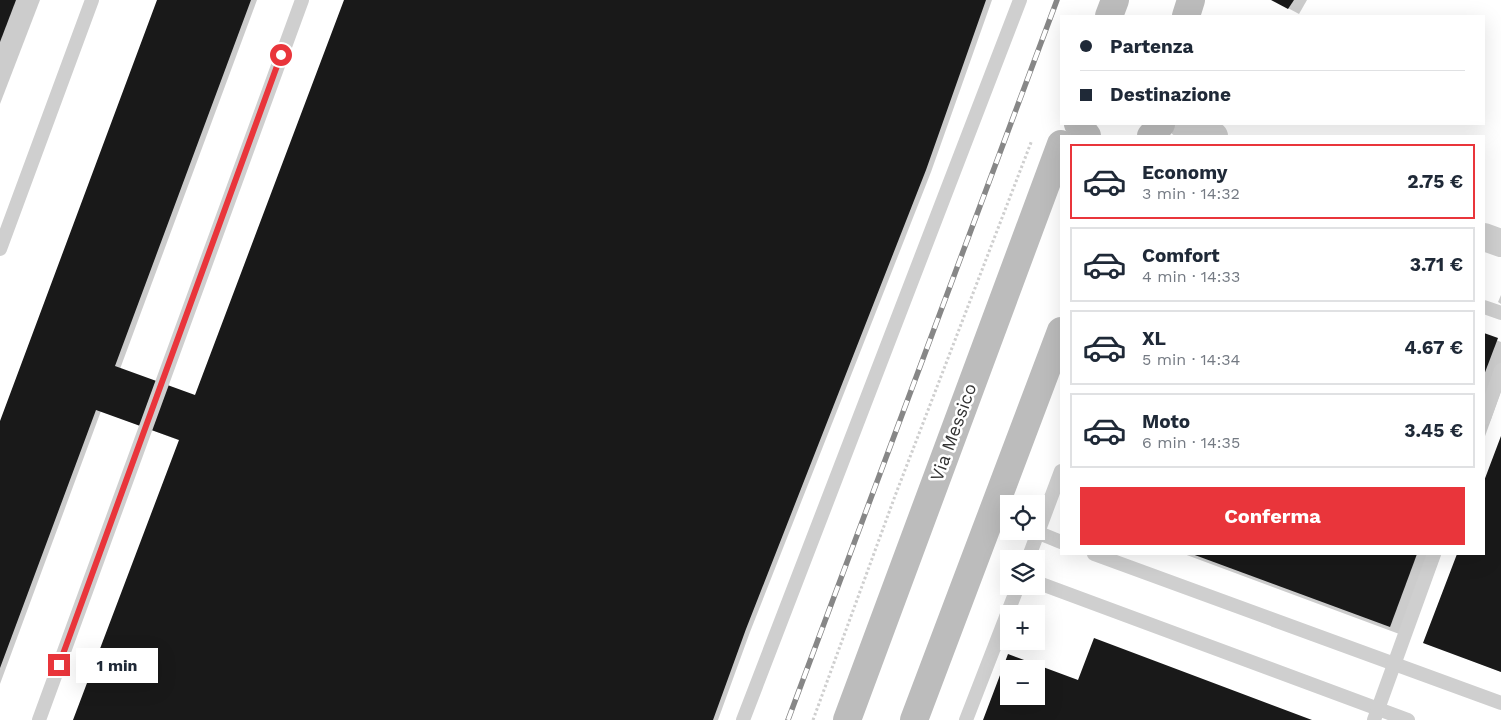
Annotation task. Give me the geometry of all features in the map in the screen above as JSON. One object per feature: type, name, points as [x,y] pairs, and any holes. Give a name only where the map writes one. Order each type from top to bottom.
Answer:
[{"type":"street","points":[[1109,15],[1116,0]]},
{"type":"street","points":[[1186,15],[1191,0]]},
{"type":"street","points":[[1151,135],[1159,125]]},
{"type":"street","points":[[1185,125],[1211,135]]},
{"type":"street","name":"Via Messico","points":[[846,720],[1060,147]]},
{"type":"street","points":[[1485,237],[1501,243]]},
{"type":"street","points":[[914,720],[1060,334]]},
{"type":"lane","points":[[0,249],[92,0]]},
{"type":"lane","points":[[38,720],[302,0]]},
{"type":"lane","points":[[743,720],[1020,0]]},
{"type":"lane","points":[[1485,307],[1501,313]]},
{"type":"lane","points":[[1485,415],[1501,370]]},
{"type":"lane","points":[[1045,516],[1060,474]]},
{"type":"lane","points":[[1045,535],[1060,542]]},
{"type":"lane","points":[[1097,555],[1501,703]]},
{"type":"lane","points":[[1376,714],[1434,555]]},
{"type":"lane","points":[[1045,585],[1376,714],[1408,720]]},
{"type":"lane","points":[[966,720],[1015,595]]},
{"type":"path","points":[[813,720],[895,496],[1032,140]]},
{"type":"building","points":[[0,0],[16,0],[0,42]]},
{"type":"building","points":[[157,0],[251,0],[115,366],[195,395],[344,0],[986,0],[926,170],[746,629],[713,720],[73,720],[179,440],[96,410],[0,668],[0,421]]},
{"type":"building","points":[[1271,0],[1294,0],[1288,9]]},
{"type":"building","points":[[1485,333],[1498,338],[1485,372]]},
{"type":"building","points":[[1501,436],[1501,672],[1423,643],[1457,555],[1485,555],[1485,478]]},
{"type":"building","points":[[1195,555],[1417,555],[1390,627]]},
{"type":"building","points":[[1094,638],[1312,720],[983,720],[1000,675],[1000,705],[1045,705],[1045,668],[1078,680]]},
{"type":"building","points":[[1008,654],[1024,660],[1006,660]]},
{"type":"railway","points":[[788,720],[1057,0]]},
{"type":"route","points":[[59,665],[281,55]]}]
